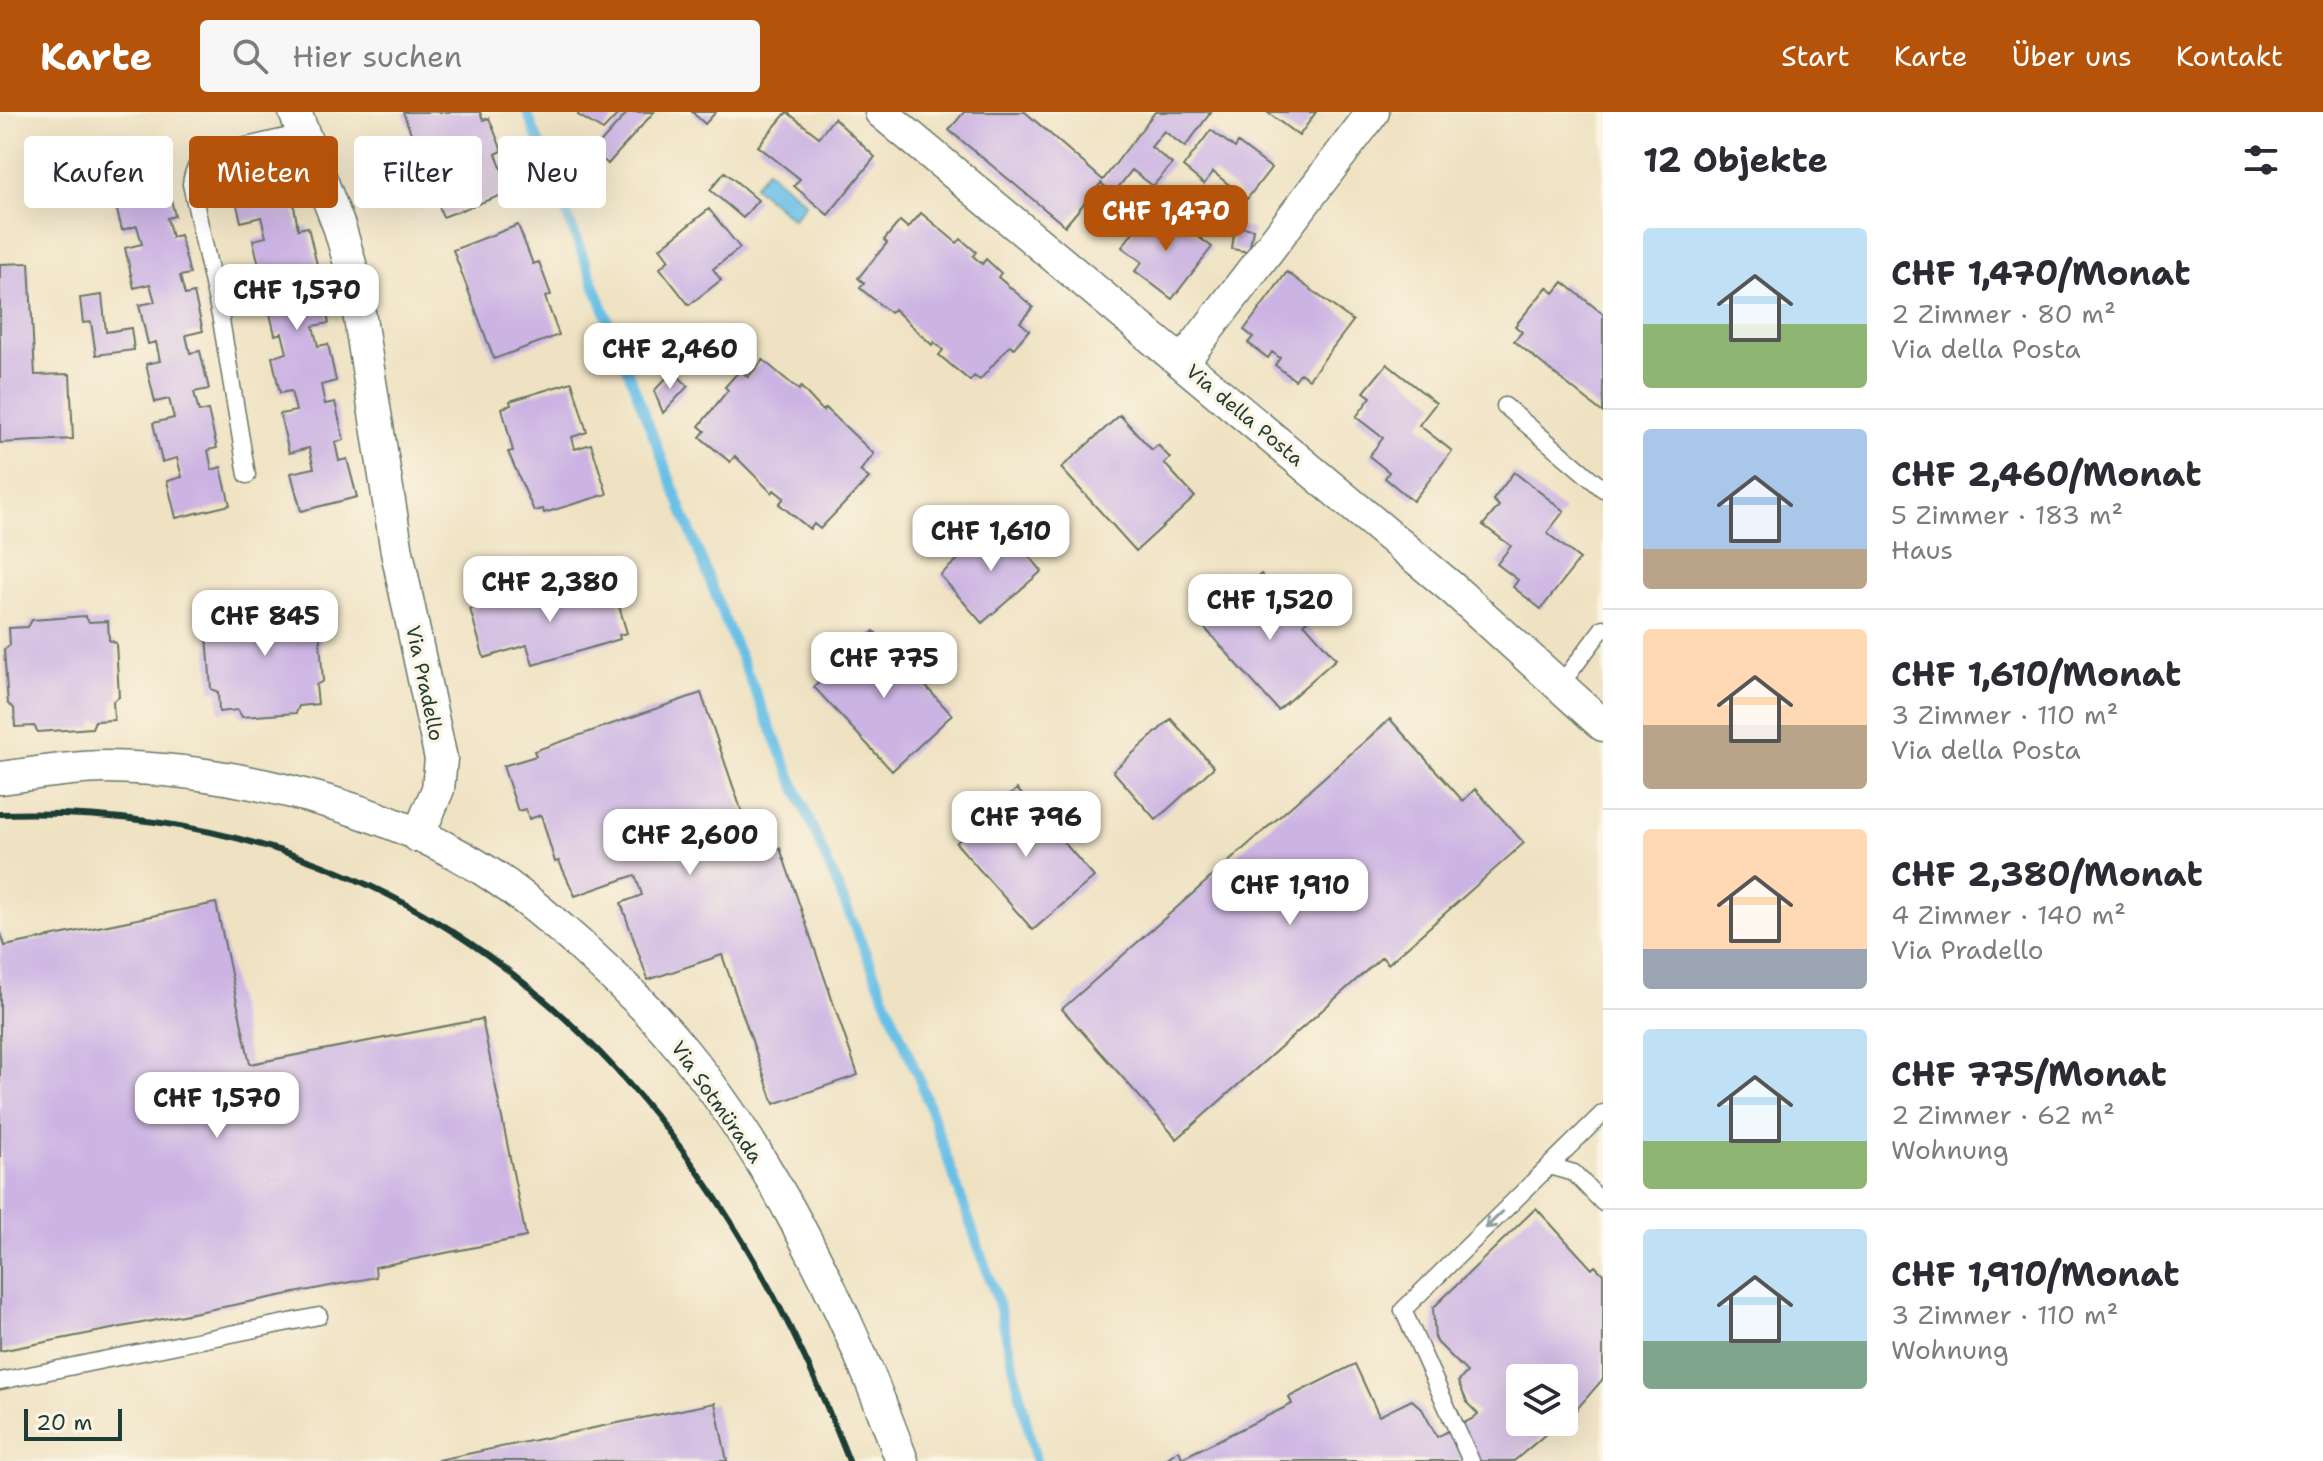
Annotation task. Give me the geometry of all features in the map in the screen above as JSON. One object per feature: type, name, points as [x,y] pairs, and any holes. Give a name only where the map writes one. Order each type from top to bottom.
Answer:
[{"type":"street","name":"Via della Posta","points":[[881,112],[1561,684],[1603,725]]},
{"type":"street","points":[[1182,363],[1373,112]]},
{"type":"street","name":"Via Pradello","points":[[299,123],[340,229],[353,274],[397,552],[441,759],[438,789],[418,836]]},
{"type":"street","points":[[0,778],[101,767],[200,774],[263,784],[418,836]]},
{"type":"street","name":"Via Sotmürada","points":[[418,836],[463,857],[553,921],[676,1041],[746,1139],[803,1237],[862,1360],[902,1461]]},
{"type":"lane","points":[[247,475],[221,320],[191,184],[192,172],[204,158],[299,123]]},
{"type":"lane","points":[[1505,406],[1603,489]]},
{"type":"lane","points":[[1561,684],[1603,628]]},
{"type":"lane","points":[[1471,1461],[1403,1310],[1603,1113]]},
{"type":"lane","points":[[1549,1166],[1574,1173],[1603,1203]]},
{"type":"lane","points":[[0,1381],[319,1316]]},
{"type":"water","points":[[767,170],[806,203],[793,219],[754,186]]},
{"type":"building","points":[[403,112],[480,112],[483,120],[489,118],[498,141],[498,196],[482,202],[482,136],[412,136]]},
{"type":"building","points":[[579,112],[620,112],[603,130],[578,115]]},
{"type":"building","points":[[628,112],[654,112],[608,164],[606,137]]},
{"type":"building","points":[[692,112],[716,112],[705,124]]},
{"type":"building","points":[[787,112],[819,137],[834,118],[875,157],[828,215],[794,186],[800,179],[758,146]]},
{"type":"building","points":[[964,112],[1025,112],[1103,180],[1155,112],[1211,112],[1185,147],[1164,131],[1151,147],[1172,164],[1153,186],[1132,170],[1113,194],[1101,183],[1065,226],[949,130]]},
{"type":"building","points":[[1267,112],[1316,112],[1299,136]]},
{"type":"building","points":[[1211,130],[1235,148],[1238,143],[1271,168],[1247,199],[1213,172],[1204,184],[1183,167]]},
{"type":"building","points":[[725,172],[758,200],[743,218],[710,190]]},
{"type":"building","points":[[116,208],[173,208],[175,216],[167,218],[172,237],[180,235],[190,274],[180,276],[185,295],[194,293],[203,331],[186,335],[190,353],[200,351],[209,389],[194,392],[199,412],[208,410],[217,448],[208,450],[212,470],[221,467],[230,505],[176,518],[167,481],[182,477],[177,458],[162,462],[153,423],[174,418],[169,399],[155,402],[146,364],[160,361],[156,342],[148,344],[139,305],[155,302],[150,284],[134,288],[125,248],[142,244],[137,226],[122,230]]},
{"type":"building","points":[[238,208],[294,208],[298,229],[308,227],[317,265],[307,267],[312,286],[320,284],[329,323],[313,326],[318,346],[328,344],[336,381],[321,385],[325,404],[335,402],[344,440],[335,442],[339,461],[347,459],[357,497],[301,511],[291,473],[314,468],[309,448],[289,453],[280,414],[296,411],[291,391],[280,393],[272,357],[287,353],[282,333],[275,335],[266,296],[281,293],[276,275],[262,278],[253,240],[266,237],[261,217],[241,222]]},
{"type":"building","points":[[440,208],[467,208],[443,217]]},
{"type":"building","points":[[709,209],[740,248],[713,269],[721,280],[689,305],[660,268],[669,260],[660,248]]},
{"type":"building","points":[[1150,209],[1177,229],[1181,224],[1212,247],[1172,299],[1135,271],[1142,262],[1122,247]]},
{"type":"building","points":[[921,213],[957,243],[961,239],[976,252],[973,256],[982,264],[986,259],[1001,273],[998,277],[1033,307],[1020,322],[1029,330],[1014,348],[1010,345],[980,380],[974,376],[970,381],[939,355],[943,350],[934,342],[932,345],[894,309],[890,313],[860,288],[864,283],[858,278],[887,243],[884,240],[900,221],[908,228]]},
{"type":"building","points":[[518,225],[533,264],[539,262],[551,295],[545,297],[559,335],[494,359],[453,250]]},
{"type":"building","points":[[1235,226],[1253,229],[1249,252],[1232,249]]},
{"type":"building","points":[[29,263],[35,375],[70,374],[73,439],[0,443],[0,264]]},
{"type":"building","points":[[1287,272],[1353,321],[1309,379],[1300,373],[1295,380],[1275,365],[1280,358],[1272,352],[1268,358],[1248,343],[1253,337],[1244,330]]},
{"type":"building","points":[[1563,282],[1603,314],[1603,413],[1514,341],[1522,332],[1515,326],[1547,287],[1554,293]]},
{"type":"building","points":[[102,295],[106,332],[131,328],[134,350],[96,355],[91,322],[83,323],[80,298]]},
{"type":"building","points":[[763,360],[799,390],[801,387],[823,411],[826,408],[874,454],[860,471],[869,478],[820,529],[814,524],[810,529],[779,504],[784,498],[774,490],[772,493],[735,456],[730,462],[700,437],[705,431],[699,426],[728,390],[725,387],[740,370],[748,377]]},
{"type":"building","points":[[1387,364],[1436,403],[1419,425],[1452,451],[1413,501],[1385,478],[1389,472],[1369,456],[1383,438],[1356,417],[1371,397],[1364,392]]},
{"type":"building","points":[[673,371],[688,386],[663,413],[654,391]]},
{"type":"building","points":[[572,382],[587,432],[572,437],[575,449],[591,444],[607,494],[544,513],[543,509],[534,511],[508,452],[513,451],[502,408],[511,405],[510,401]]},
{"type":"building","points":[[1120,415],[1152,450],[1158,445],[1170,458],[1164,463],[1195,497],[1136,551],[1061,468]]},
{"type":"building","points":[[1514,472],[1564,511],[1547,533],[1580,559],[1541,609],[1513,587],[1518,580],[1497,564],[1511,546],[1483,525],[1499,506],[1493,500]]},
{"type":"building","points":[[1000,523],[1042,571],[982,623],[940,575]]},
{"type":"building","points":[[1261,574],[1292,609],[1298,604],[1310,618],[1304,623],[1336,659],[1278,710],[1203,626]]},
{"type":"building","points":[[603,581],[607,595],[615,593],[627,633],[619,635],[620,639],[533,665],[527,645],[484,658],[470,609],[518,595],[521,605]]},
{"type":"building","points":[[288,600],[292,607],[311,605],[313,625],[319,627],[323,681],[316,685],[318,704],[299,706],[296,713],[242,717],[238,710],[219,712],[218,692],[211,689],[207,635],[213,629],[212,612],[231,611],[235,604]]},
{"type":"building","points":[[85,616],[89,622],[108,621],[109,640],[116,643],[119,697],[113,701],[114,720],[95,721],[92,728],[38,732],[34,726],[15,727],[14,708],[8,704],[4,650],[10,645],[9,628],[28,627],[32,620]]},
{"type":"building","points":[[874,631],[907,667],[914,661],[927,674],[920,680],[952,715],[892,771],[814,687]]},
{"type":"building","points":[[701,693],[757,856],[780,848],[858,1075],[774,1104],[722,955],[648,980],[621,903],[642,895],[635,875],[575,896],[559,861],[555,862],[541,815],[529,819],[526,809],[518,811],[503,766],[536,756],[534,751]]},
{"type":"building","points":[[1171,719],[1214,767],[1156,820],[1113,771]]},
{"type":"building","points":[[1390,719],[1463,801],[1475,789],[1524,843],[1388,964],[1382,957],[1177,1139],[1062,1009]]},
{"type":"building","points":[[1017,789],[1048,825],[1054,819],[1067,834],[1061,839],[1094,877],[1033,930],[956,843]]},
{"type":"building","points":[[216,903],[250,1064],[482,1019],[526,1237],[375,1267],[376,1277],[0,1351],[0,930],[5,946]]},
{"type":"building","points":[[1536,1208],[1592,1269],[1595,1266],[1603,1274],[1603,1379],[1578,1408],[1578,1364],[1506,1364],[1506,1436],[1543,1436],[1514,1461],[1163,1461],[1179,1450],[1182,1458],[1292,1404],[1289,1397],[1355,1364],[1379,1416],[1412,1400],[1422,1409],[1437,1437],[1472,1419],[1478,1414],[1468,1404],[1458,1382],[1467,1372],[1435,1340],[1433,1308]]},
{"type":"building","points":[[715,1403],[727,1461],[438,1461],[438,1460]]},
{"type":"waterway","points":[[527,112],[727,625],[920,1081],[998,1302],[1036,1461]]},
{"type":"railway","points":[[0,814],[155,822],[295,856],[420,912],[532,989],[630,1085],[715,1197],[788,1323],[849,1461]]}]
